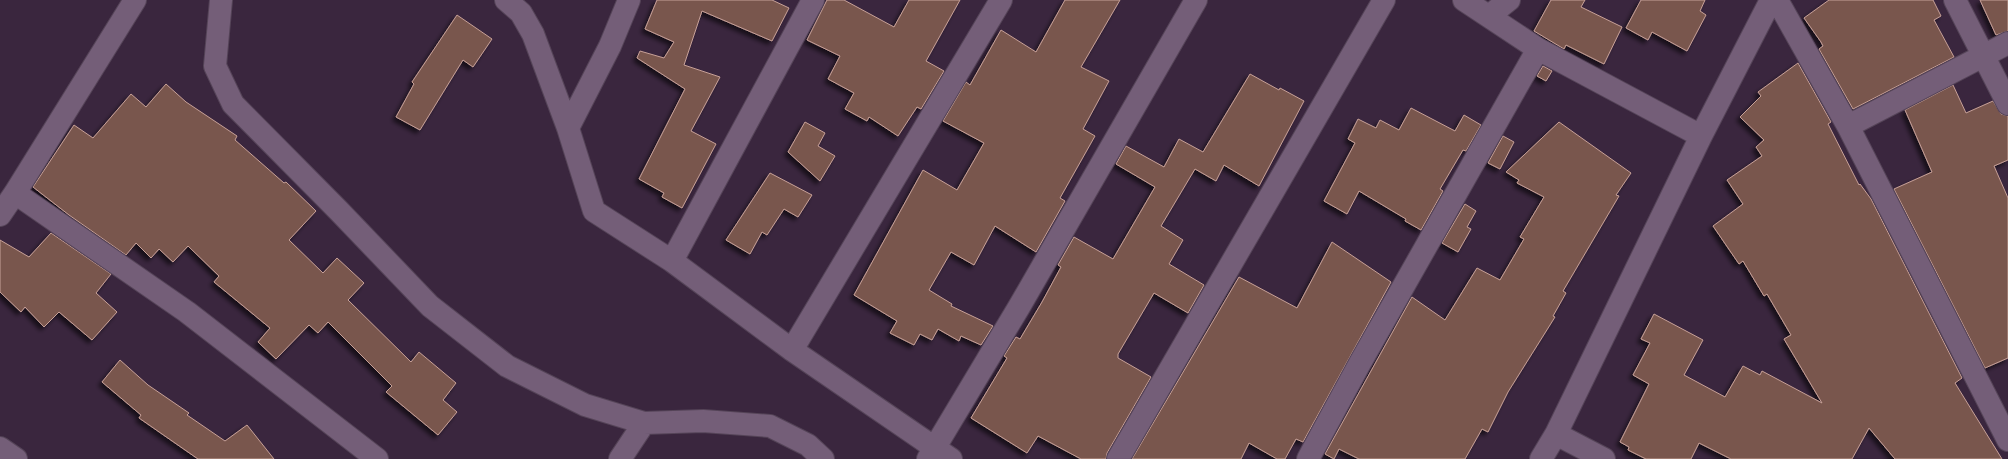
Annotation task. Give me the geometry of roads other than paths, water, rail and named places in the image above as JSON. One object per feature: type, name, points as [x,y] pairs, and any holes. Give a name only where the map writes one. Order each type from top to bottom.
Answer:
[{"type":"street","points":[[0,215],[135,0]]},
{"type":"street","points":[[220,0],[215,66],[233,104],[430,306],[507,366],[585,405],[644,423],[703,421],[770,426],[808,445],[823,459]]},
{"type":"street","points":[[506,0],[521,13],[533,34],[568,128],[594,212],[672,261],[937,455],[1019,307],[1196,0]]},
{"type":"street","points":[[568,128],[610,46],[628,0]]},
{"type":"street","points":[[672,261],[813,0]]},
{"type":"street","points":[[792,350],[1001,0]]},
{"type":"street","points":[[1118,459],[1384,0]]},
{"type":"street","points":[[1464,0],[1538,49],[1701,136]]},
{"type":"street","points":[[1489,16],[1509,0]]},
{"type":"street","points":[[1541,459],[1556,434],[1701,136],[1771,0]]},
{"type":"street","points":[[1777,0],[1848,126],[2008,440]]},
{"type":"street","points":[[1955,0],[2008,104]]},
{"type":"street","points":[[1848,126],[2008,43]]},
{"type":"street","points":[[1308,459],[1360,363],[1538,49]]},
{"type":"street","points":[[15,193],[187,312],[377,459]]},
{"type":"street","points":[[620,459],[644,423]]},
{"type":"street","points":[[1556,434],[1604,459]]},
{"type":"street","points":[[0,448],[16,459]]}]
